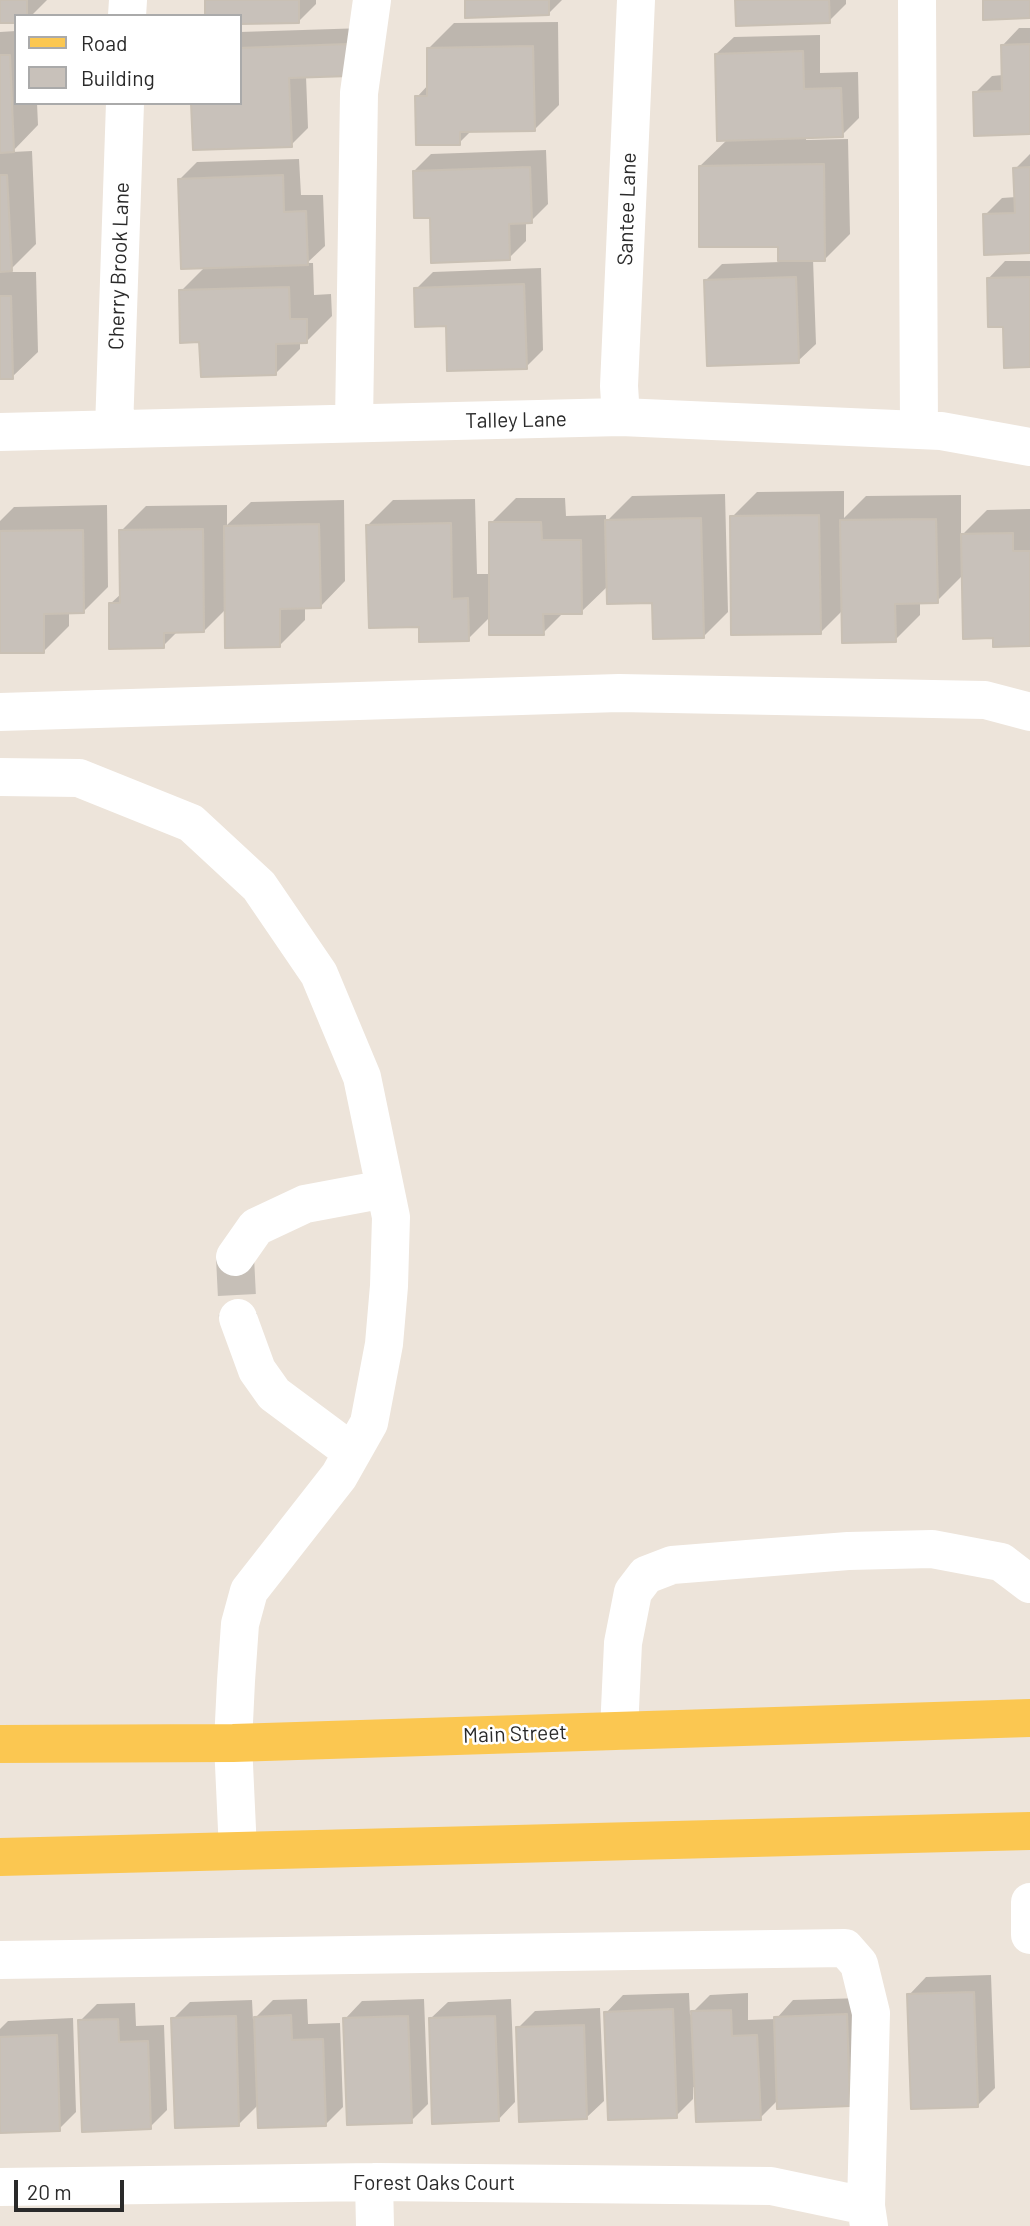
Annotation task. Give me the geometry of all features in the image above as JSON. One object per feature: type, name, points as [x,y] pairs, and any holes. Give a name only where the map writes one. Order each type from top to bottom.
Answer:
[{"type":"main road","name":"Main Street","points":[[0,1744],[233,1743],[1030,1718]]},
{"type":"main road","points":[[0,1857],[1030,1831]]},
{"type":"street","points":[[355,424],[359,93],[372,0]]},
{"type":"street","name":"Santee Lane","points":[[621,417],[619,386],[636,0]]},
{"type":"street","points":[[917,0],[919,429]]},
{"type":"street","name":"Cherry Brook Lane","points":[[114,429],[125,105]]},
{"type":"street","name":"Talley Lane","points":[[0,432],[621,417],[941,430],[1030,447]]},
{"type":"street","points":[[0,712],[619,693],[985,700],[1030,712]]},
{"type":"street","points":[[0,777],[79,778],[191,823],[259,886],[319,974],[362,1077],[391,1217],[384,1344],[369,1423],[339,1476],[249,1591],[240,1624],[233,1743],[238,1852]]},
{"type":"street","points":[[235,1257],[256,1227],[305,1204],[385,1189]]},
{"type":"street","points":[[238,1318],[257,1370],[274,1394],[352,1452]]},
{"type":"street","points":[[619,1731],[623,1643],[633,1592],[646,1575],[672,1564],[848,1551],[932,1549],[1000,1562],[1030,1584]]},
{"type":"street","points":[[1030,1902],[1030,1936]]},
{"type":"street","points":[[0,1960],[845,1948],[859,1964],[871,2013],[867,2216]]},
{"type":"street","points":[[374,2182],[375,2226]]},
{"type":"street","name":"Forest Oaks Court","points":[[0,2187],[374,2182],[771,2186],[867,2216]]},
{"type":"building","points":[[0,0],[27,0],[27,14],[14,14],[14,23],[0,23]]},
{"type":"building","points":[[205,0],[299,0],[299,23],[242,24],[242,14],[205,14]]},
{"type":"building","points":[[465,0],[549,0],[549,15],[465,18]]},
{"type":"building","points":[[735,0],[829,0],[830,23],[736,26]]},
{"type":"building","points":[[983,0],[1030,0],[1030,18],[983,20]]},
{"type":"building","points":[[349,44],[350,76],[289,78],[292,147],[193,150],[191,105],[242,105],[242,48]]},
{"type":"building","points":[[1030,44],[1030,134],[974,136],[973,92],[1002,91],[1001,45]]},
{"type":"building","points":[[533,46],[535,131],[460,132],[460,145],[416,145],[415,96],[427,96],[427,48]]},
{"type":"building","points":[[803,51],[804,89],[841,88],[843,137],[717,141],[715,54]]},
{"type":"building","points":[[0,55],[10,55],[14,152],[0,153]]},
{"type":"building","points":[[824,164],[825,261],[778,261],[778,247],[699,247],[699,166]]},
{"type":"building","points":[[530,167],[532,223],[509,224],[510,260],[431,263],[430,218],[414,218],[413,171]]},
{"type":"building","points":[[1030,167],[1030,253],[984,255],[983,214],[1015,213],[1013,168]]},
{"type":"building","points":[[0,175],[7,175],[12,271],[0,272]]},
{"type":"building","points":[[283,175],[284,212],[306,211],[308,265],[181,269],[178,179]]},
{"type":"building","points":[[796,277],[799,363],[707,366],[704,280]]},
{"type":"building","points":[[1030,277],[1030,367],[1004,368],[1003,327],[988,327],[987,278]]},
{"type":"building","points":[[524,284],[527,369],[447,371],[446,326],[415,327],[414,288]]},
{"type":"building","points":[[289,287],[290,319],[307,319],[307,343],[276,344],[276,375],[201,377],[199,342],[180,343],[179,290]]},
{"type":"building","points":[[0,296],[11,296],[13,379],[0,379]]},
{"type":"building","points":[[819,515],[821,634],[731,635],[730,516]]},
{"type":"building","points":[[701,518],[704,638],[653,639],[652,603],[607,604],[605,520]]},
{"type":"building","points":[[936,519],[938,603],[895,604],[896,642],[842,643],[840,520]]},
{"type":"building","points":[[489,522],[541,522],[542,540],[581,540],[582,614],[543,614],[544,635],[489,635]]},
{"type":"building","points":[[451,523],[452,599],[468,598],[469,641],[419,642],[419,627],[369,628],[366,525]]},
{"type":"building","points":[[319,524],[321,608],[280,609],[280,647],[225,648],[224,526]]},
{"type":"building","points":[[203,529],[204,632],[164,633],[164,648],[109,649],[109,603],[120,603],[119,530]]},
{"type":"building","points":[[83,530],[84,613],[44,614],[44,653],[0,653],[0,531]]},
{"type":"building","points":[[1013,533],[1013,551],[1030,551],[1030,646],[993,647],[993,638],[963,639],[961,534]]},
{"type":"building","points":[[974,1992],[978,2107],[911,2109],[907,1994]]},
{"type":"building","points":[[673,2009],[677,2118],[608,2120],[604,2012]]},
{"type":"building","points":[[731,2010],[732,2036],[757,2035],[761,2120],[696,2122],[691,2011]]},
{"type":"building","points":[[847,2014],[850,2106],[777,2109],[774,2017]]},
{"type":"building","points":[[291,2015],[292,2040],[323,2039],[326,2126],[258,2128],[254,2017]]},
{"type":"building","points":[[236,2016],[239,2126],[175,2128],[171,2018]]},
{"type":"building","points":[[408,2016],[412,2123],[347,2125],[343,2018]]},
{"type":"building","points":[[495,2016],[499,2121],[432,2124],[429,2018]]},
{"type":"building","points":[[118,2019],[119,2042],[148,2041],[151,2129],[82,2132],[78,2020]]},
{"type":"building","points":[[584,2025],[587,2119],[519,2122],[516,2027]]},
{"type":"building","points":[[57,2035],[60,2131],[0,2133],[0,2037]]},
{"type":"tunnel","points":[[235,1257],[238,1318]]}]
